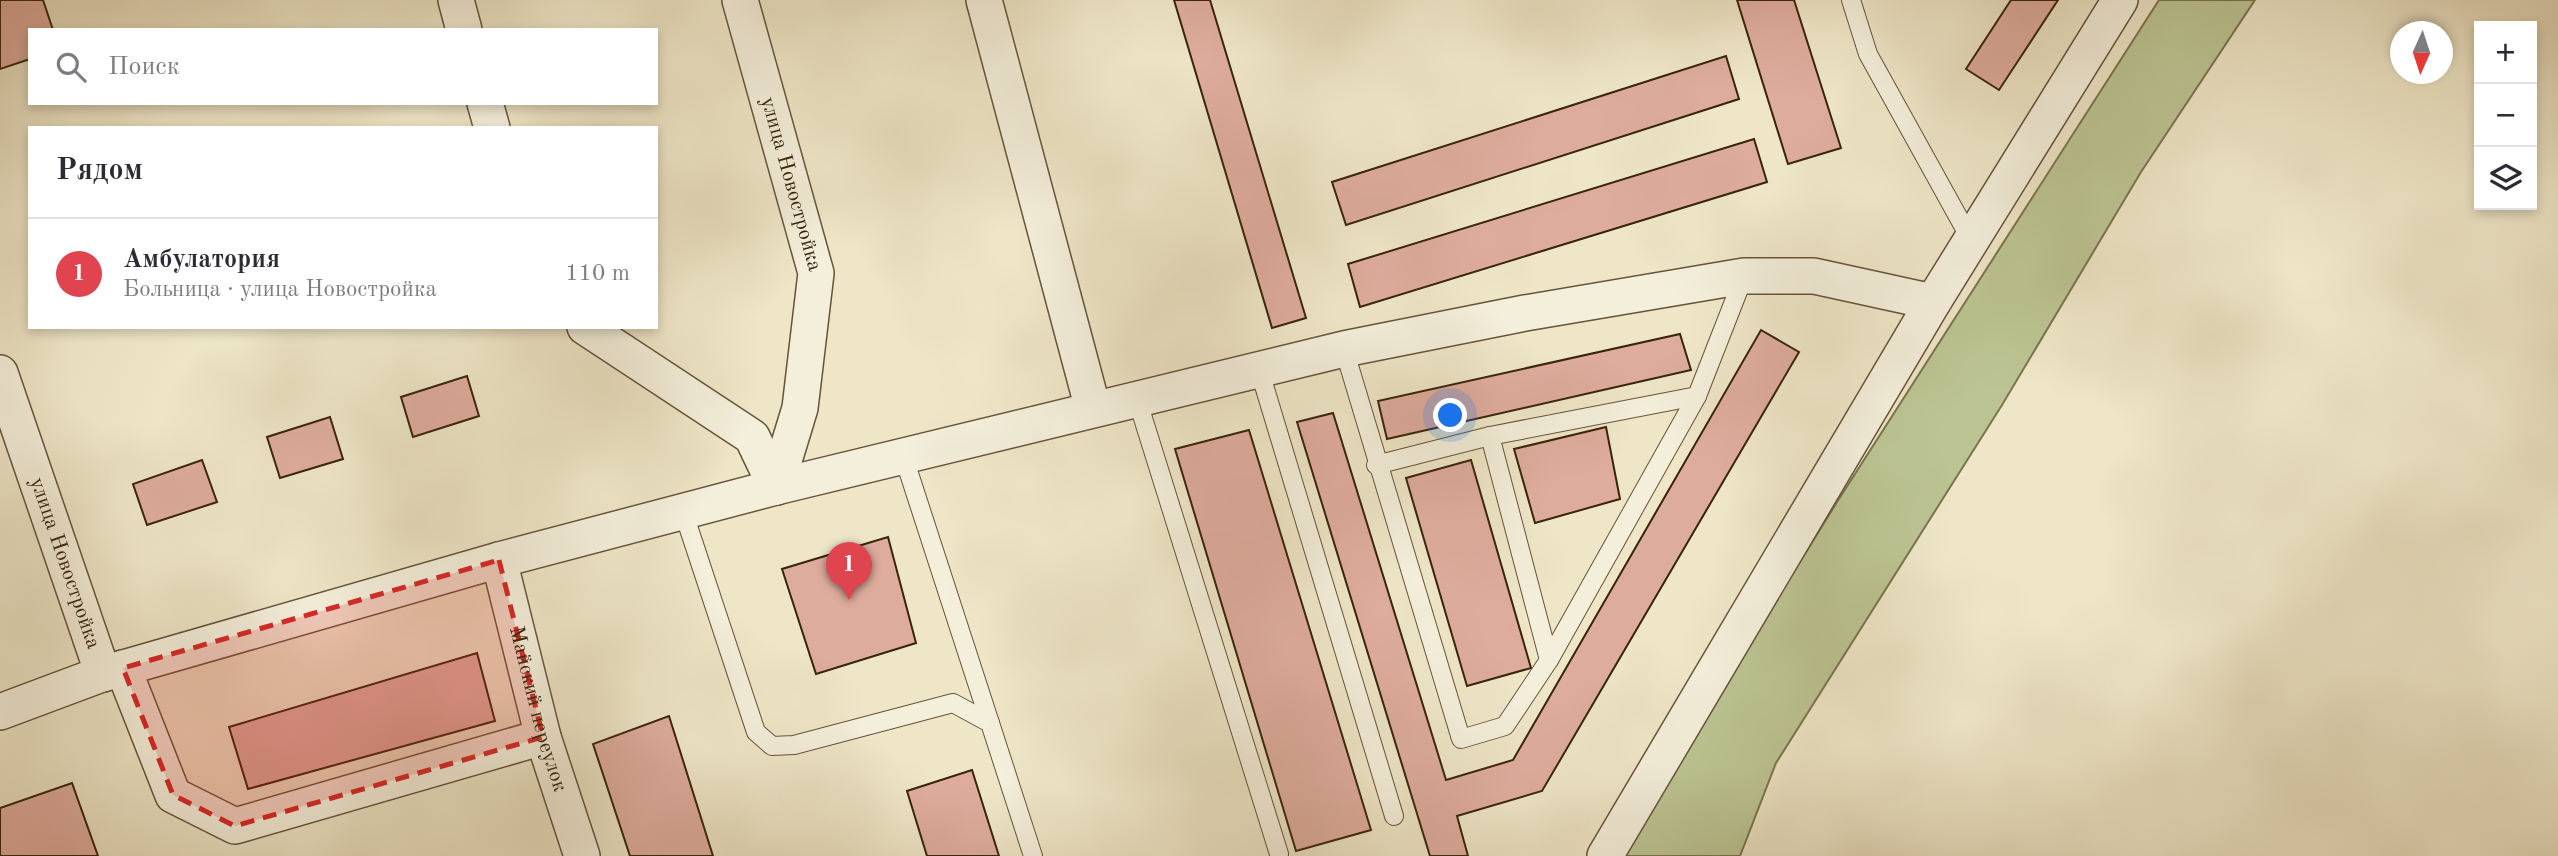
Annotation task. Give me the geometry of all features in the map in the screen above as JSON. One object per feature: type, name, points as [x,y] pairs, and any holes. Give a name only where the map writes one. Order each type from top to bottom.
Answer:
[{"type":"street","points":[[456,0],[463,28]]},
{"type":"street","name":"улица Новостройка","points":[[740,0],[816,272],[800,408],[776,487]]},
{"type":"street","points":[[984,0],[1093,409]]},
{"type":"street","points":[[1605,856],[1933,302],[2120,0]]},
{"type":"street","points":[[486,105],[491,126]]},
{"type":"street","points":[[0,712],[113,671],[499,560],[684,514],[776,487],[1344,349],[1525,313],[1744,276],[1814,276],[1933,302]]},
{"type":"street","points":[[588,329],[752,437],[776,487]]},
{"type":"street","name":"улица Новостройка","points":[[0,373],[113,671],[173,795],[235,826],[543,737]]},
{"type":"street","name":"Майский переулок","points":[[499,560],[543,737],[582,856]]},
{"type":"lane","points":[[1851,0],[1868,54],[1971,240]]},
{"type":"lane","points":[[1344,349],[1376,465],[1461,739],[1505,726],[1549,660],[1697,396],[1744,276]]},
{"type":"lane","points":[[1259,369],[1394,816]]},
{"type":"lane","points":[[1376,465],[1490,436],[1697,396]]},
{"type":"lane","points":[[1137,399],[1279,854]]},
{"type":"lane","points":[[1490,436],[1549,660]]},
{"type":"lane","points":[[904,458],[1033,856]]},
{"type":"lane","points":[[684,514],[756,732],[772,746],[794,746],[953,704],[990,723]]},
{"type":"highlighted area","points":[[499,560],[543,737],[235,826],[173,795],[123,668]]},
{"type":"green space","points":[[2159,0],[2255,0],[2141,172],[2002,405],[1776,763],[1740,856],[1618,856],[1837,502]]},
{"type":"building","points":[[0,0],[43,0],[52,28],[28,28],[28,60],[0,69]]},
{"type":"building","points":[[1174,0],[1210,0],[1306,318],[1272,328]]},
{"type":"building","points":[[1737,0],[1794,0],[1841,148],[1788,164]]},
{"type":"building","points":[[2011,0],[2058,0],[1999,90],[1966,69]]},
{"type":"building","points":[[1726,56],[1739,99],[1346,225],[1332,182]]},
{"type":"building","points":[[1754,139],[1767,182],[1360,307],[1348,264]]},
{"type":"building","points":[[1761,330],[1799,352],[1542,791],[1457,816],[1468,856],[1430,856],[1297,422],[1333,413],[1446,780],[1513,760]]},
{"type":"building","points":[[1680,334],[1691,370],[1387,439],[1378,401]]},
{"type":"building","points":[[467,376],[479,416],[413,437],[401,397]]},
{"type":"building","points":[[330,417],[343,459],[280,478],[267,437]]},
{"type":"building","points":[[1606,427],[1620,499],[1535,523],[1514,449]]},
{"type":"building","points":[[1249,430],[1371,830],[1296,851],[1175,449]]},
{"type":"building","points":[[202,460],[217,502],[147,525],[133,484]]},
{"type":"building","points":[[1471,460],[1531,668],[1467,686],[1406,478]]},
{"type":"building","points":[[888,537],[916,643],[816,674],[782,569]]},
{"type":"building","points":[[477,653],[495,721],[248,789],[229,727]]},
{"type":"building","points":[[669,716],[713,856],[630,856],[593,744]]},
{"type":"building","points":[[972,770],[999,856],[927,856],[907,791]]},
{"type":"building","points":[[72,783],[98,856],[0,856],[0,808]]},
{"type":"place","name":"Амбулатория","points":[[849,600]]}]
